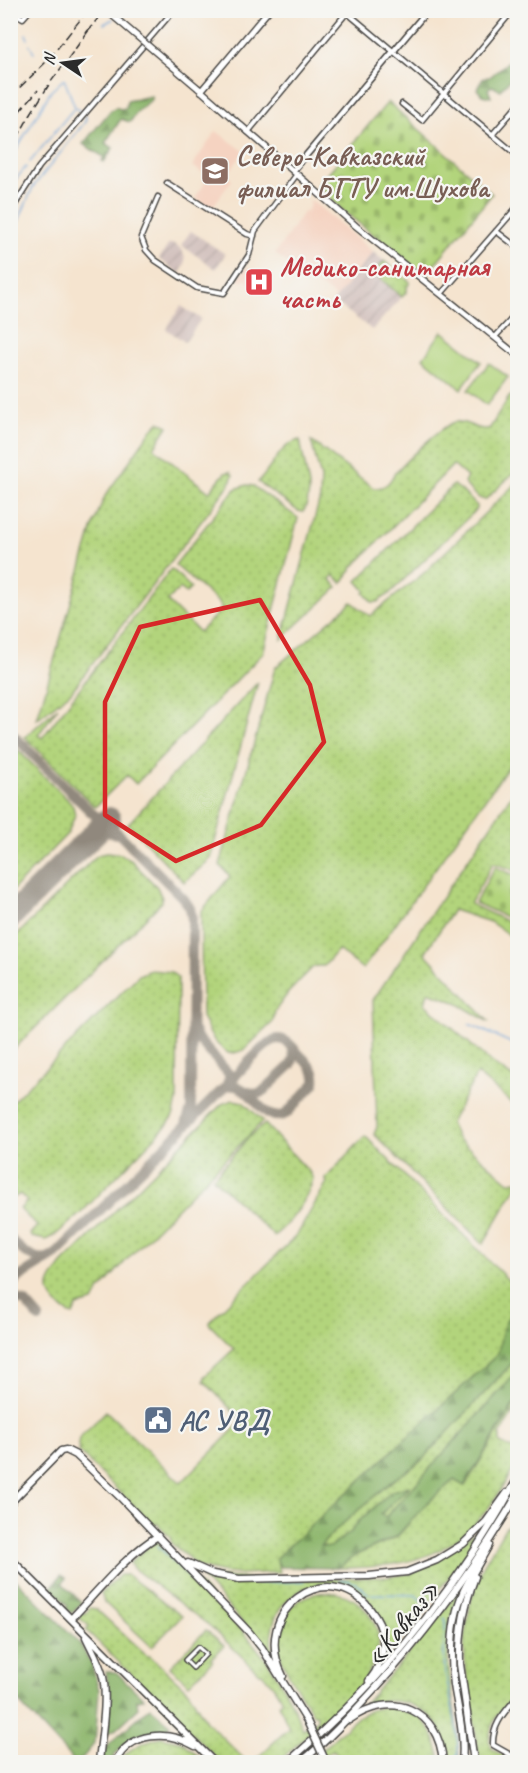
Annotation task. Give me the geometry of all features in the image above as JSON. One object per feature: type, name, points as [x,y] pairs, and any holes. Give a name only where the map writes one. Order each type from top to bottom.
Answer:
[{"type":"main road","points":[[105,10],[356,226],[518,356]]},
{"type":"main road","points":[[199,89],[269,10]]},
{"type":"main road","points":[[10,1503],[61,1451],[65,1450],[76,1455],[180,1558],[249,1632],[262,1648],[307,1721],[326,1762]]},
{"type":"main road","points":[[180,1558],[203,1571],[239,1578],[369,1576],[407,1572],[437,1560],[463,1544],[490,1517],[518,1478]]},
{"type":"main road","name":"«Кавказ»","points":[[347,1707],[377,1678],[436,1605],[487,1530],[518,1478]]},
{"type":"main road","name":"«Кавказ»","points":[[301,1762],[344,1724],[396,1666],[463,1579],[518,1494]]},
{"type":"main road","points":[[462,1762],[462,1740],[453,1675],[454,1623],[464,1591],[502,1521]]},
{"type":"main road","points":[[474,1762],[460,1664],[461,1630],[475,1576],[502,1521]]},
{"type":"main road","points":[[72,1618],[123,1564],[148,1541],[158,1536]]},
{"type":"main road","points":[[10,1558],[214,1762]]},
{"type":"main road","points":[[288,1762],[347,1707],[373,1676],[378,1666],[383,1644],[381,1628],[373,1613],[357,1596],[341,1590],[325,1588],[305,1593],[290,1604],[277,1623],[274,1646],[277,1663],[301,1711]]},
{"type":"main road","points":[[84,1631],[103,1679],[99,1762]]},
{"type":"main road","points":[[344,1724],[371,1708],[394,1705],[404,1707],[416,1712],[431,1725],[440,1743],[443,1762]]},
{"type":"main road","points":[[115,1762],[125,1749],[143,1738],[152,1736],[162,1735],[182,1739],[204,1752]]},
{"type":"street","points":[[10,11],[23,18],[30,10]]},
{"type":"street","points":[[10,214],[39,168],[174,10]]},
{"type":"street","points":[[158,197],[141,237],[146,250],[155,260],[197,288],[224,293],[249,255],[255,231],[295,172],[428,10]]},
{"type":"street","points":[[402,104],[422,120],[513,10]]},
{"type":"street","points":[[248,132],[347,11],[518,156]]},
{"type":"street","points":[[492,135],[518,105]]},
{"type":"street","points":[[167,183],[247,234],[254,236]]},
{"type":"street","points":[[441,294],[518,206]]},
{"type":"street","points":[[496,231],[518,248]]},
{"type":"street","points":[[495,338],[518,312]]},
{"type":"street","points":[[198,1647],[206,1654],[193,1668],[185,1660],[198,1647]]},
{"type":"street","points":[[518,1696],[499,1719],[492,1734],[493,1745],[518,1759]]},
{"type":"highlighted area","points":[[260,600],[310,685],[324,742],[261,825],[176,861],[105,815],[105,702],[140,627]]},
{"type":"shaded area","name":"Северо-Кавказский филиал БГТУ им.Шухова","points":[[216,131],[244,151],[227,176],[232,180],[211,209],[195,198],[209,177],[192,166]]},
{"type":"shaded area","points":[[311,200],[373,252],[337,298],[275,254],[304,211],[306,212]]},
{"type":"shaded area","points":[[191,231],[225,254],[216,269],[181,245]]},
{"type":"shaded area","points":[[169,244],[174,244],[182,250],[185,258],[180,274],[159,259]]},
{"type":"shaded area","points":[[373,252],[410,282],[407,291],[372,330],[334,301]]},
{"type":"shaded area","name":"Медико-санитарная часть","points":[[246,266],[257,274],[260,271],[266,275],[264,278],[273,284],[265,297],[253,283],[244,279],[242,282],[238,279]]},
{"type":"shaded area","points":[[181,306],[201,319],[185,342],[166,329]]},
{"type":"green space","points":[[517,54],[517,72],[500,90],[492,86],[488,89],[491,97],[482,95],[477,89],[483,78],[490,77]]},
{"type":"green space","points":[[152,96],[152,99],[138,111],[130,122],[121,119],[105,143],[113,148],[104,162],[102,161],[104,157],[83,144],[111,110],[116,107],[126,108],[127,101]]},
{"type":"green space","points":[[388,102],[492,194],[425,276],[340,208],[318,185]]},
{"type":"green space","points":[[384,261],[410,282],[402,297],[374,273]]},
{"type":"green space","points":[[442,331],[481,362],[461,389],[423,358]]},
{"type":"green space","points":[[489,363],[508,377],[487,405],[468,390]]},
{"type":"green space","points":[[518,394],[517,470],[485,500],[471,491],[464,483],[467,477],[453,465],[353,567],[342,583],[334,575],[330,579],[338,587],[282,639],[320,498],[321,478],[311,441],[374,488],[379,488],[388,483],[414,454],[450,424],[460,422],[485,429],[490,428],[509,397]]},
{"type":"green space","points":[[159,422],[168,426],[154,448],[209,492],[225,473],[230,472],[233,475],[229,485],[71,692],[37,719],[94,523],[105,496]]},
{"type":"green space","points":[[300,440],[309,486],[307,503],[303,512],[298,511],[258,482],[287,446]]},
{"type":"green space","points":[[517,482],[517,755],[363,969],[338,950],[324,966],[313,967],[288,993],[275,1011],[273,1022],[244,1050],[228,1053],[216,1043],[202,1017],[201,912],[230,876],[220,865],[275,668],[352,602],[370,616],[424,573]]},
{"type":"green space","points":[[247,485],[253,486],[298,518],[263,653],[136,784],[127,775],[95,807],[25,737],[58,707],[38,735],[42,738],[171,569],[191,588],[186,593],[180,588],[167,601],[199,632],[222,609],[219,603],[175,565],[235,489]]},
{"type":"green space","points":[[454,485],[477,506],[477,509],[388,595],[377,602],[372,602],[357,581]]},
{"type":"green space","points":[[258,682],[211,856],[184,882],[128,824]]},
{"type":"green space","points":[[14,746],[67,799],[73,806],[75,815],[68,833],[11,892],[10,749]]},
{"type":"green space","points":[[517,787],[516,871],[493,863],[470,904],[517,926],[517,940],[490,922],[453,910],[425,953],[489,1022],[455,1002],[428,992],[425,1004],[494,1065],[517,1080],[517,1107],[477,1074],[450,1123],[457,1138],[509,1182],[517,1181],[517,1186],[483,1244],[374,1134],[377,1127],[373,1000]]},
{"type":"green space","points":[[106,853],[121,854],[131,860],[157,887],[162,902],[11,1052],[11,941],[93,859]]},
{"type":"green space","points":[[495,867],[517,876],[517,922],[475,903]]},
{"type":"green space","points":[[150,970],[171,972],[178,978],[177,1100],[174,1114],[168,1124],[80,1214],[46,1240],[32,1237],[30,1234],[37,1226],[20,1209],[27,1201],[20,1194],[15,1197],[11,1195],[11,1103],[139,975]]},
{"type":"green space","points":[[233,1100],[243,1102],[263,1121],[131,1255],[99,1291],[93,1302],[77,1306],[73,1315],[62,1309],[52,1298],[49,1288],[62,1264],[222,1104]]},
{"type":"green space","points":[[265,1124],[313,1179],[298,1211],[274,1236],[213,1178],[249,1137]]},
{"type":"green space","points":[[365,1136],[517,1289],[517,1310],[498,1354],[276,1558],[280,1572],[240,1574],[199,1567],[171,1543],[170,1537],[157,1523],[154,1526],[79,1452],[79,1438],[106,1411],[181,1483],[242,1421],[204,1381],[205,1376],[234,1349],[209,1322],[297,1235],[327,1182],[325,1179]]},
{"type":"green space","points":[[517,1310],[517,1358],[420,1462],[393,1480],[320,1546],[330,1547],[351,1532],[357,1523],[392,1491],[410,1486],[381,1514],[385,1518],[517,1372],[517,1402],[464,1486],[454,1480],[428,1502],[397,1536],[356,1555],[338,1568],[280,1567],[276,1558],[498,1354],[505,1323],[508,1317]]},
{"type":"green space","points":[[517,1358],[517,1372],[384,1519],[381,1514],[409,1487],[372,1511],[357,1523],[351,1532],[330,1547],[320,1546],[393,1480],[420,1462]]},
{"type":"green space","points":[[517,1402],[517,1410],[500,1434],[500,1443],[517,1451],[515,1466],[487,1511],[470,1529],[452,1543],[412,1560],[389,1565],[338,1568],[356,1555],[397,1537],[428,1502],[454,1480],[465,1486]]},
{"type":"green space","points":[[518,1521],[517,1691],[496,1717],[489,1740],[492,1749],[513,1762],[480,1762],[465,1663],[464,1640],[471,1600],[483,1566],[505,1528]]},
{"type":"green space","points":[[484,1527],[467,1554],[380,1666],[384,1640],[382,1621],[364,1596],[350,1588],[335,1584],[319,1585],[304,1589],[290,1597],[280,1609],[273,1625],[271,1639],[273,1662],[261,1643],[197,1572],[210,1576],[267,1580],[388,1577],[412,1573]]},
{"type":"green space","points":[[153,1541],[157,1541],[200,1584],[254,1644],[282,1685],[303,1729],[317,1721],[317,1714],[313,1714],[287,1671],[280,1653],[278,1645],[280,1626],[287,1612],[299,1601],[313,1594],[330,1592],[346,1596],[360,1604],[376,1626],[378,1649],[363,1683],[278,1762],[253,1762],[289,1728],[279,1704],[282,1700],[262,1673],[259,1673],[211,1627],[133,1568],[130,1563]]},
{"type":"green space","points":[[10,1574],[78,1641],[92,1665],[99,1690],[95,1743],[79,1762],[74,1761],[11,1694]]},
{"type":"green space","points":[[61,1575],[66,1578],[62,1583],[82,1603],[72,1613],[66,1609],[68,1605],[51,1588]]},
{"type":"green space","points":[[120,1575],[127,1575],[182,1616],[152,1647],[104,1602],[101,1593]]},
{"type":"green space","points":[[462,1586],[452,1616],[448,1643],[459,1760],[458,1762],[447,1762],[446,1745],[441,1731],[433,1719],[422,1710],[410,1704],[395,1701],[380,1701],[364,1705],[422,1638]]},
{"type":"green space","points":[[90,1608],[96,1609],[189,1692],[206,1721],[247,1762],[221,1762],[86,1630],[89,1626],[77,1616],[82,1611],[85,1614]]},
{"type":"green space","points":[[206,1630],[224,1646],[211,1659],[213,1661],[189,1684],[170,1667]]},
{"type":"green space","points":[[106,1672],[116,1672],[144,1699],[137,1700],[138,1709],[115,1730],[108,1733],[110,1696]]},
{"type":"green space","points":[[388,1706],[417,1716],[427,1724],[437,1746],[439,1762],[334,1762],[337,1756],[335,1751],[331,1751],[319,1758],[317,1762],[308,1762],[359,1716]]},
{"type":"green space","points":[[150,1707],[170,1724],[166,1730],[148,1732],[134,1738],[122,1747],[110,1762],[103,1762],[103,1749]]},
{"type":"green space","points":[[161,1737],[183,1742],[205,1762],[119,1762],[137,1746]]},
{"type":"waterway","points":[[117,16],[123,10]]},
{"type":"waterway","points":[[104,24],[113,19]]},
{"type":"waterway","points":[[26,34],[28,39]]},
{"type":"waterway","points":[[30,45],[34,53]]},
{"type":"waterway","points":[[10,241],[33,187],[85,122],[86,117],[75,107],[64,79],[51,91],[16,150]]},
{"type":"waterway","points":[[30,162],[75,107]]},
{"type":"waterway","points":[[10,160],[13,156]]},
{"type":"waterway","points":[[10,186],[26,167]]},
{"type":"waterway","points":[[469,1024],[518,1046]]},
{"type":"waterway","points":[[158,1546],[196,1584]]},
{"type":"waterway","points":[[212,1580],[266,1583],[304,1581]]},
{"type":"waterway","points":[[339,1580],[355,1583],[368,1594],[415,1595],[426,1604]]},
{"type":"waterway","points":[[444,1618],[446,1620],[445,1668],[458,1741],[456,1762]]},
{"type":"taxiway","points":[[10,732],[92,813],[118,833],[184,899],[190,908],[192,919],[191,1109],[186,1124]]},
{"type":"taxiway","points":[[91,837],[107,832],[118,834]]},
{"type":"taxiway","points":[[10,1286],[21,1276],[56,1254],[226,1086],[266,1045],[278,1039],[288,1042],[312,1068],[315,1083],[286,1114],[277,1116],[270,1114],[244,1090],[236,1086],[226,1086],[229,1074],[198,1039],[192,1027]]},
{"type":"taxiway","points":[[247,1091],[254,1094],[261,1093],[291,1065],[294,1057],[292,1046]]},
{"type":"taxiway","points":[[10,1239],[32,1256],[48,1258]]},
{"type":"taxiway","points":[[10,1297],[25,1302],[39,1318]]},
{"type":"taxiway","points":[[10,1339],[14,1342]]},
{"type":"runway","points":[[10,917],[109,819]]},
{"type":"railway","points":[[10,97],[48,60],[88,10]]},
{"type":"railway","points":[[86,33],[105,10]]},
{"type":"railway","points":[[10,151],[50,83],[92,26]]},
{"type":"railway","points":[[10,122],[38,90]]},
{"type":"place","name":"Северо-Кавказский филиал БГТУ им.Шухова","points":[[215,171]]},
{"type":"place","name":"Медико-санитарная часть","points":[[259,282]]},
{"type":"place","name":"АС УВД","points":[[158,1420]]}]
